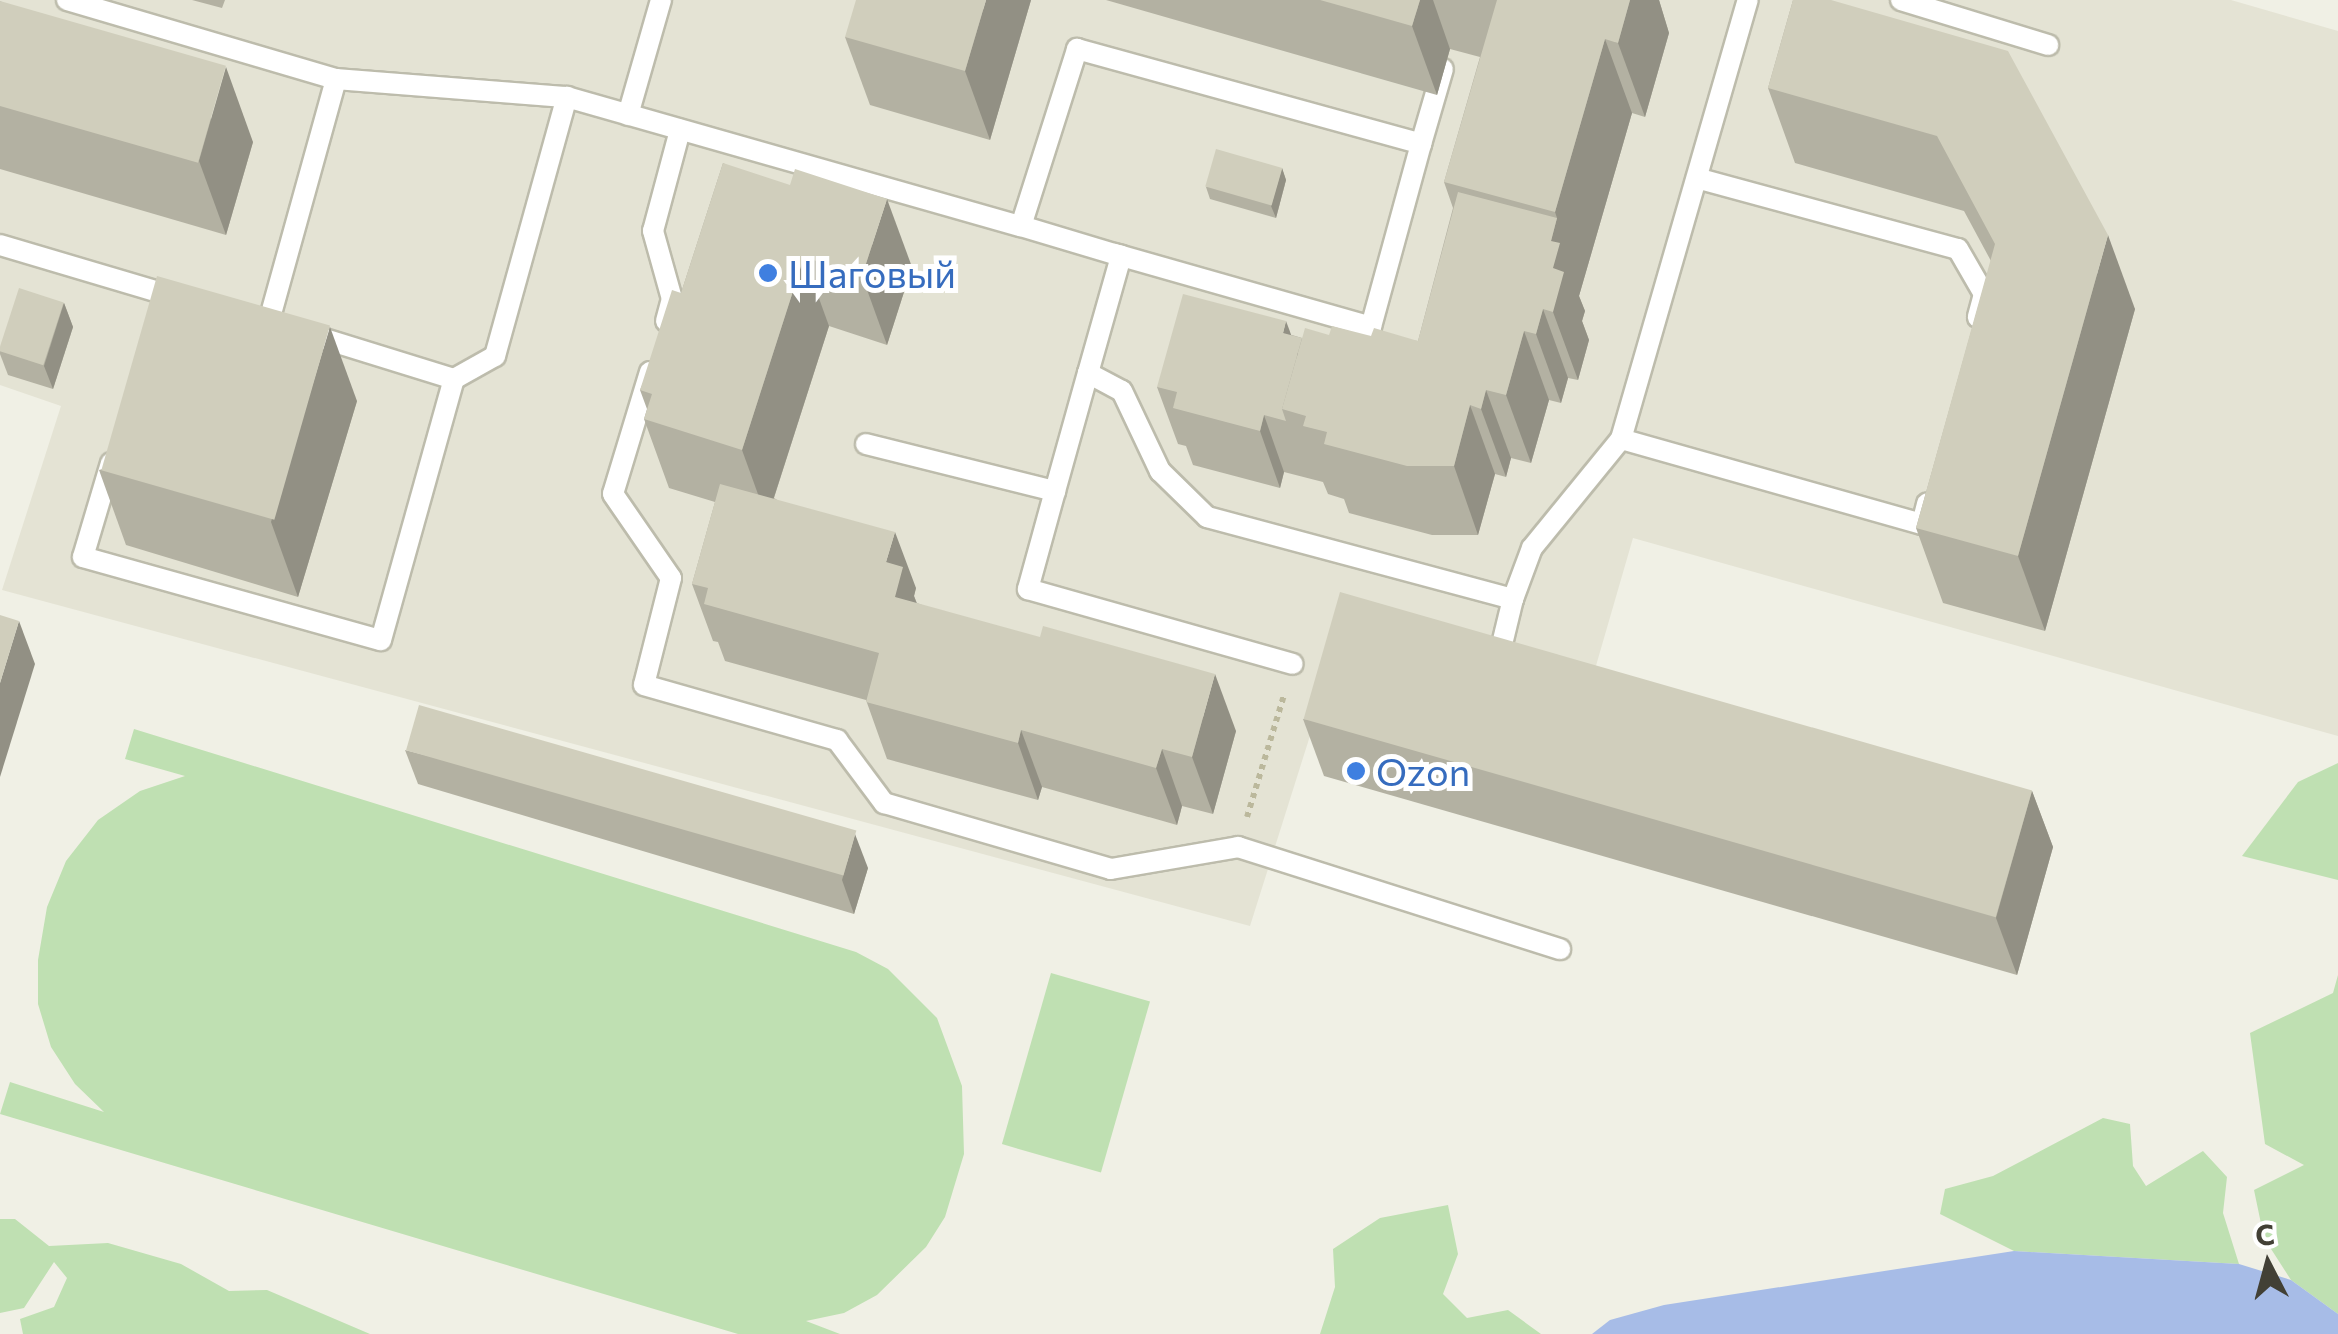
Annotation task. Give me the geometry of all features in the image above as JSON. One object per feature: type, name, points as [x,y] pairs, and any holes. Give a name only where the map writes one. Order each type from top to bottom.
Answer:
[{"type":"lane","points":[[68,0],[336,79],[567,97],[1371,327],[1447,54]]},
{"type":"lane","points":[[628,115],[661,0]]},
{"type":"lane","points":[[1497,665],[1513,599],[1532,548],[1620,438],[1700,179],[1748,0]]},
{"type":"lane","points":[[1901,0],[2048,44]]},
{"type":"lane","points":[[1021,226],[1077,50],[1421,144]]},
{"type":"lane","points":[[269,322],[336,79]]},
{"type":"lane","points":[[117,444],[83,558],[381,640],[454,379],[495,356],[567,97]]},
{"type":"lane","points":[[680,130],[653,231],[672,299],[613,494],[671,578],[644,685],[837,740],[884,803],[1111,869],[1238,847],[1560,950]]},
{"type":"lane","points":[[1700,179],[1958,248],[1984,294],[1974,332]]},
{"type":"lane","points":[[0,245],[159,303],[198,303]]},
{"type":"lane","points":[[1114,254],[1122,256],[1028,588],[1293,664]]},
{"type":"lane","points":[[234,312],[454,379]]},
{"type":"lane","points":[[1088,373],[1122,391],[1160,471],[1207,518],[1513,599]]},
{"type":"lane","points":[[1620,438],[1922,524],[1932,486]]},
{"type":"lane","points":[[866,444],[1055,491]]},
{"type":"path","points":[[1238,847],[1293,664]]},
{"type":"shaded area","points":[[0,0],[2231,0],[2338,31],[2338,736],[1633,538],[1593,676],[1350,609],[1250,926],[2,590],[61,406],[0,385]]},
{"type":"green space","points":[[134,729],[856,952],[888,969],[937,1018],[962,1086],[964,1154],[945,1217],[926,1247],[877,1295],[844,1313],[806,1321],[840,1334],[738,1334],[0,1114],[10,1082],[104,1112],[75,1084],[51,1047],[38,1004],[38,960],[47,907],[66,861],[98,820],[140,791],[185,776],[125,759]]},
{"type":"green space","points":[[2338,763],[2338,880],[2242,856],[2298,782]]},
{"type":"green space","points":[[1051,973],[1150,1001],[1101,1172],[1002,1144]]},
{"type":"green space","points":[[2338,975],[2338,1314],[2291,1280],[2264,1238],[2254,1190],[2304,1165],[2265,1144],[2250,1033],[2333,993]]},
{"type":"green space","points":[[2103,1118],[2130,1124],[2133,1166],[2146,1186],[2203,1151],[2227,1177],[2223,1213],[2239,1264],[2014,1251],[1940,1214],[1945,1189],[1993,1176]]},
{"type":"green space","points":[[1448,1205],[1458,1254],[1443,1294],[1467,1318],[1508,1310],[1541,1334],[1320,1334],[1335,1287],[1333,1249],[1380,1218]]},
{"type":"green space","points":[[0,1219],[15,1219],[49,1246],[108,1243],[181,1264],[229,1291],[267,1290],[370,1334],[23,1334],[20,1319],[54,1307],[67,1278],[54,1262],[24,1308],[0,1313]]},
{"type":"water","points":[[2014,1251],[2239,1264],[2291,1280],[2338,1314],[2338,1334],[1592,1334],[1610,1320],[1664,1305]]},
{"type":"building","points":[[856,0],[986,0],[965,71],[845,37]]},
{"type":"building","points":[[1320,0],[1420,0],[1412,26]]},
{"type":"building","points":[[1497,0],[1630,0],[1618,43],[1605,39],[1555,212],[1444,182]]},
{"type":"building","points":[[1793,0],[1831,0],[2008,51],[2108,235],[2018,556],[1916,528],[1995,244],[1937,136],[1768,88]]},
{"type":"building","points":[[0,1],[226,66],[198,163],[0,106]]},
{"type":"building","points":[[1216,149],[1282,168],[1272,206],[1205,186]]},
{"type":"building","points":[[723,163],[790,185],[795,169],[887,199],[862,276],[804,257],[742,450],[644,419],[652,394],[640,390],[672,290],[681,293]]},
{"type":"building","points":[[1458,192],[1557,218],[1551,241],[1560,243],[1553,268],[1564,272],[1553,312],[1543,309],[1536,334],[1524,331],[1506,395],[1486,390],[1481,409],[1470,405],[1454,466],[1407,466],[1324,444],[1327,432],[1303,426],[1306,416],[1282,409],[1305,328],[1329,335],[1332,326],[1371,336],[1374,328],[1418,341]]},
{"type":"building","points":[[157,276],[330,326],[274,520],[101,470]]},
{"type":"building","points":[[19,288],[64,303],[43,365],[0,351]]},
{"type":"building","points":[[1183,294],[1286,321],[1283,333],[1302,338],[1282,409],[1286,421],[1264,415],[1260,431],[1173,408],[1177,392],[1157,387]]},
{"type":"building","points":[[720,484],[895,532],[886,562],[903,567],[895,597],[1040,637],[1043,626],[1215,674],[1192,757],[1162,749],[1156,768],[1021,730],[1018,743],[866,702],[879,653],[704,604],[708,588],[692,584]]},
{"type":"building","points":[[1340,592],[2032,790],[1996,917],[1304,719]]},
{"type":"building","points":[[0,615],[19,621],[0,683]]},
{"type":"building","points":[[419,705],[856,830],[843,876],[406,750]]},
{"type":"place","name":"Шаговый","points":[[768,273]]},
{"type":"place","name":"Ozon","points":[[1356,771]]}]
